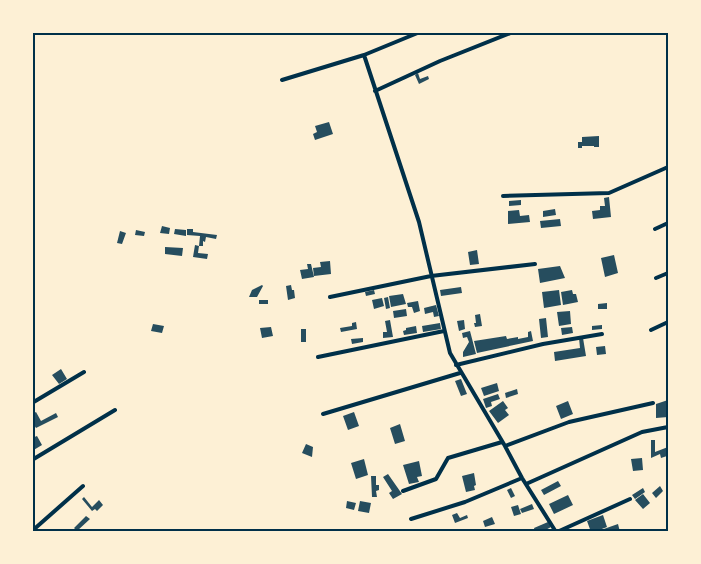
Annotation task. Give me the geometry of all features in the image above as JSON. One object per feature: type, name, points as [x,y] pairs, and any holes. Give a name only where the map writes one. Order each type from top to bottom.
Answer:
[{"type":"street","points":[[282,80],[364,55],[420,32]]},
{"type":"street","points":[[375,91],[440,61],[513,32]]},
{"type":"street","points":[[364,55],[419,222],[450,353],[522,478],[556,532],[630,499]]},
{"type":"street","points":[[503,196],[609,193],[668,167]]},
{"type":"street","points":[[655,229],[668,223]]},
{"type":"street","points":[[330,297],[431,276],[535,264]]},
{"type":"street","points":[[656,278],[668,273]]},
{"type":"street","points":[[651,330],[668,322]]},
{"type":"street","points":[[318,357],[444,331]]},
{"type":"street","points":[[456,365],[543,344],[602,334]]},
{"type":"street","points":[[32,404],[84,372]]},
{"type":"street","points":[[323,414],[460,373]]},
{"type":"street","points":[[403,491],[436,479],[448,458],[503,444],[569,422],[653,403]]},
{"type":"street","points":[[32,460],[115,410]]},
{"type":"street","points":[[526,484],[642,432],[668,427]]},
{"type":"street","points":[[411,519],[465,502],[522,478]]},
{"type":"street","points":[[32,531],[83,486]]},
{"type":"building","points":[[418,73],[420,79],[428,76],[429,79],[419,84],[415,75]]},
{"type":"building","points":[[329,122],[333,134],[315,140],[313,134],[317,132],[315,126]]},
{"type":"building","points":[[599,136],[599,147],[582,146],[582,148],[578,148],[578,142],[582,142],[582,137]]},
{"type":"building","points":[[609,197],[611,217],[593,219],[592,211],[600,210],[600,206],[605,206],[604,198]]},
{"type":"building","points":[[521,200],[521,205],[509,206],[509,201]]},
{"type":"building","points":[[555,209],[556,215],[543,217],[543,211]]},
{"type":"building","points":[[519,210],[520,216],[529,215],[530,222],[508,224],[508,211]]},
{"type":"building","points":[[560,219],[561,226],[541,228],[540,221]]},
{"type":"building","points":[[162,226],[170,228],[169,234],[160,233]]},
{"type":"building","points":[[175,229],[186,230],[186,236],[174,234]]},
{"type":"building","points":[[187,229],[193,229],[193,232],[217,235],[216,239],[206,237],[205,242],[203,241],[203,246],[199,246],[200,236],[187,235]]},
{"type":"building","points":[[136,230],[145,232],[144,236],[135,235]]},
{"type":"building","points":[[120,231],[126,233],[122,244],[117,243]]},
{"type":"building","points":[[195,245],[199,246],[198,253],[208,254],[207,259],[193,257]]},
{"type":"building","points":[[165,247],[183,248],[182,256],[165,254]]},
{"type":"building","points":[[477,250],[479,264],[470,265],[468,252]]},
{"type":"building","points":[[614,255],[618,273],[605,277],[601,258]]},
{"type":"building","points":[[330,261],[331,274],[314,276],[313,268],[321,267],[320,262]]},
{"type":"building","points":[[307,264],[311,264],[314,277],[302,279],[300,270],[308,269]]},
{"type":"building","points":[[560,266],[565,278],[540,283],[538,269]]},
{"type":"building","points":[[262,285],[257,297],[249,297],[252,290]]},
{"type":"building","points":[[291,285],[295,298],[288,300],[286,286]]},
{"type":"building","points":[[461,287],[462,293],[441,296],[440,290]]},
{"type":"building","points":[[374,290],[375,294],[366,296],[365,292]]},
{"type":"building","points":[[559,290],[561,305],[544,308],[542,292]]},
{"type":"building","points":[[572,290],[573,294],[576,294],[578,302],[563,305],[561,292]]},
{"type":"building","points":[[403,294],[406,304],[391,307],[389,296]]},
{"type":"building","points":[[388,297],[390,308],[386,309],[384,298]]},
{"type":"building","points":[[382,298],[384,306],[374,309],[372,300]]},
{"type":"building","points":[[259,300],[268,300],[268,304],[259,304]]},
{"type":"building","points":[[418,301],[420,311],[414,313],[412,307],[408,307],[407,303]]},
{"type":"building","points":[[607,303],[607,309],[598,309],[598,304]]},
{"type":"building","points":[[436,305],[439,316],[434,317],[433,312],[425,314],[424,308]]},
{"type":"building","points":[[406,309],[407,316],[394,318],[393,311]]},
{"type":"building","points":[[570,311],[571,324],[559,326],[557,312]]},
{"type":"building","points":[[480,314],[482,326],[475,327],[475,315]]},
{"type":"building","points":[[546,318],[548,337],[541,338],[539,319]]},
{"type":"building","points":[[390,320],[393,337],[383,338],[383,332],[387,332],[385,321]]},
{"type":"building","points":[[464,320],[465,329],[459,331],[457,321]]},
{"type":"building","points":[[356,322],[357,329],[341,332],[340,328],[352,326],[352,323]]},
{"type":"building","points":[[440,323],[441,329],[423,332],[422,326]]},
{"type":"building","points":[[153,324],[164,326],[162,333],[151,331]]},
{"type":"building","points":[[602,325],[602,329],[592,330],[592,326]]},
{"type":"building","points":[[416,326],[417,333],[404,335],[403,331],[406,328]]},
{"type":"building","points":[[271,327],[273,336],[262,338],[260,328]]},
{"type":"building","points":[[572,327],[573,333],[562,335],[561,328]]},
{"type":"building","points":[[301,329],[306,329],[306,342],[301,342]]},
{"type":"building","points":[[470,331],[476,354],[463,357],[463,352],[469,342],[467,337],[463,338],[462,333]]},
{"type":"building","points":[[531,331],[533,341],[477,353],[474,341],[506,336],[507,339],[518,337],[518,339],[528,337],[528,332]]},
{"type":"building","points":[[363,338],[363,342],[352,344],[351,339]]},
{"type":"building","points":[[579,338],[583,338],[586,356],[555,361],[554,352],[580,348]]},
{"type":"building","points":[[605,346],[606,354],[597,355],[596,347]]},
{"type":"building","points":[[61,369],[67,379],[59,384],[52,375]]},
{"type":"building","points":[[461,379],[467,394],[461,396],[455,381]]},
{"type":"building","points":[[497,383],[499,391],[484,396],[481,388]]},
{"type":"building","points":[[517,389],[518,394],[506,398],[505,393]]},
{"type":"building","points":[[498,394],[500,399],[491,402],[492,406],[486,408],[483,399]]},
{"type":"building","points":[[668,400],[668,405],[666,406],[668,417],[656,418],[656,404]]},
{"type":"building","points":[[503,401],[508,408],[505,410],[509,415],[498,423],[489,411]]},
{"type":"building","points":[[568,401],[573,414],[561,419],[556,406]]},
{"type":"building","points":[[36,412],[41,421],[56,413],[58,417],[36,428],[32,422],[32,414]]},
{"type":"building","points":[[354,412],[359,426],[348,430],[343,416]]},
{"type":"building","points":[[400,424],[405,441],[395,444],[390,428]]},
{"type":"building","points":[[37,436],[42,445],[32,451],[32,447],[35,445],[32,442],[32,438]]},
{"type":"building","points":[[651,440],[655,440],[655,452],[668,447],[667,456],[661,458],[660,454],[651,458]]},
{"type":"building","points":[[306,444],[313,447],[312,457],[302,453]]},
{"type":"building","points":[[642,458],[643,470],[633,471],[631,459]]},
{"type":"building","points":[[364,459],[368,475],[356,479],[351,463]]},
{"type":"building","points":[[419,461],[422,476],[417,477],[419,482],[409,484],[403,465]]},
{"type":"building","points":[[474,473],[475,490],[466,492],[462,476]]},
{"type":"building","points":[[388,474],[402,494],[393,499],[389,493],[392,491],[383,477]]},
{"type":"building","points":[[371,476],[376,476],[376,485],[379,485],[379,490],[376,491],[377,497],[372,497]]},
{"type":"building","points":[[558,481],[561,486],[544,495],[541,490]]},
{"type":"building","points":[[660,486],[663,491],[656,498],[652,493]]},
{"type":"building","points":[[511,488],[515,496],[511,498],[507,490]]},
{"type":"building","points":[[643,488],[645,492],[635,499],[632,495]]},
{"type":"building","points":[[643,494],[650,503],[643,509],[635,500]]},
{"type":"building","points":[[568,495],[573,505],[554,514],[549,504]]},
{"type":"building","points":[[84,497],[92,507],[99,500],[103,505],[97,511],[95,509],[92,511],[82,499]]},
{"type":"building","points":[[347,501],[356,503],[354,510],[346,508]]},
{"type":"building","points":[[360,501],[371,503],[369,513],[358,511]]},
{"type":"building","points":[[532,504],[534,509],[522,513],[520,509]]},
{"type":"building","points":[[518,505],[521,514],[514,516],[511,507]]},
{"type":"building","points":[[457,513],[460,518],[467,515],[468,518],[455,523],[452,515]]},
{"type":"building","points":[[603,515],[607,527],[591,532],[587,521]]},
{"type":"building","points":[[86,516],[90,519],[77,531],[74,528]]},
{"type":"building","points":[[492,517],[495,524],[485,527],[483,521]]},
{"type":"building","points":[[548,522],[551,527],[542,532],[535,532],[534,528]]},
{"type":"building","points":[[618,524],[620,532],[598,532],[598,531]]}]
